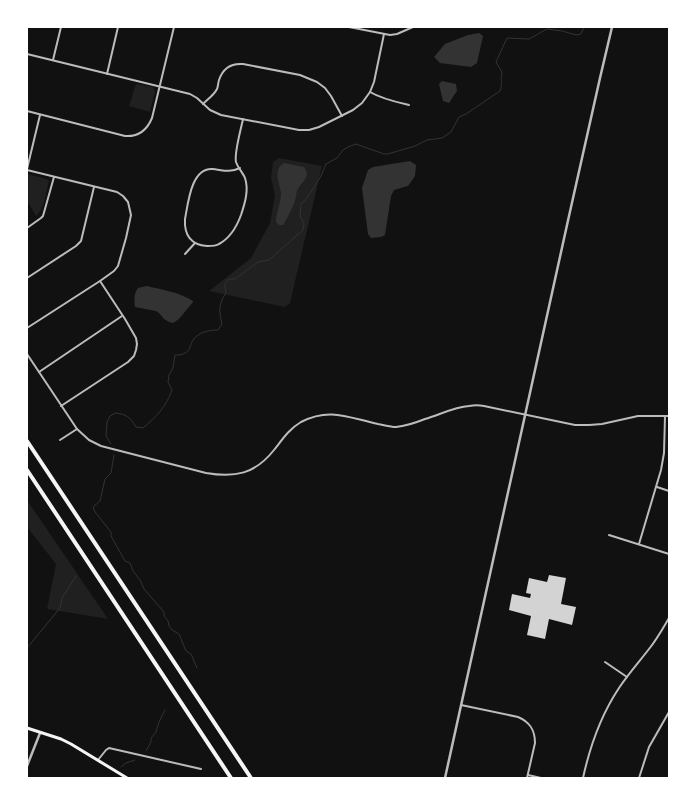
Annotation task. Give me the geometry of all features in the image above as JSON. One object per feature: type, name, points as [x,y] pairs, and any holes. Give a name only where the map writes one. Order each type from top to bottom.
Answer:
[{"type":"highway","points":[[27,441],[251,778]]},
{"type":"highway","points":[[27,470],[231,778]]},
{"type":"main road","points":[[27,728],[66,742],[127,778]]},
{"type":"street","points":[[52,60],[61,27]]},
{"type":"street","points":[[107,74],[118,27]]},
{"type":"street","points":[[27,111],[125,136],[136,135],[142,132],[145,130],[152,118],[174,27]]},
{"type":"street","points":[[349,27],[390,35],[397,34],[413,27]]},
{"type":"street","points":[[445,778],[582,155],[612,27]]},
{"type":"street","points":[[27,54],[190,94],[197,98],[210,110],[221,115],[304,130],[319,127],[353,110],[362,103],[370,92],[374,82],[384,34]]},
{"type":"street","points":[[203,104],[217,89],[224,71],[231,65],[243,64],[300,75],[317,82],[325,88],[331,96],[342,116]]},
{"type":"street","points":[[370,92],[376,96],[409,105]]},
{"type":"street","points":[[27,328],[114,271],[119,264],[131,215],[128,202],[117,192],[27,170],[40,115]]},
{"type":"street","points":[[240,168],[233,171],[224,172],[210,169],[203,171],[198,176],[194,183],[184,224],[188,236],[195,243],[205,246],[217,245],[224,241],[232,233],[238,224],[247,189],[245,179],[240,168],[236,162],[236,154],[243,119]]},
{"type":"street","points":[[27,228],[43,216],[54,177]]},
{"type":"street","points":[[27,278],[76,246],[81,241],[94,187]]},
{"type":"street","points":[[185,254],[195,243]]},
{"type":"street","points":[[61,406],[128,362],[134,356],[136,350],[137,344],[134,334],[100,281]]},
{"type":"street","points":[[39,372],[123,316]]},
{"type":"street","points":[[27,354],[77,429],[89,440],[101,446],[206,473],[226,476],[235,475],[255,468],[268,457],[293,427],[301,422],[329,414],[341,415],[397,427],[468,406],[484,406],[575,425],[589,426],[638,416],[669,416]]},
{"type":"street","points":[[639,544],[657,487],[663,461],[665,416]]},
{"type":"street","points":[[60,440],[77,429]]},
{"type":"street","points":[[657,487],[669,491]]},
{"type":"street","points":[[610,535],[669,554]]},
{"type":"street","points":[[583,778],[591,747],[611,702],[619,688],[650,647],[669,618]]},
{"type":"street","points":[[605,662],[627,677]]},
{"type":"street","points":[[461,705],[518,717],[528,723],[534,732],[535,738],[527,776],[541,778]]},
{"type":"street","points":[[639,778],[649,747],[669,712]]},
{"type":"street","points":[[27,766],[40,733]]},
{"type":"street","points":[[98,760],[109,748],[201,769]]},
{"type":"shaded area","points":[[479,33],[483,36],[477,63],[471,67],[440,63],[434,57],[445,44],[468,35]]},
{"type":"shaded area","points":[[442,81],[456,84],[457,91],[449,103],[443,101],[439,84]]},
{"type":"shaded area","points":[[136,84],[153,87],[155,91],[150,112],[129,106]]},
{"type":"shaded area","points":[[279,158],[322,166],[290,303],[285,307],[209,291],[251,258],[270,223],[275,195],[271,178],[273,162]]},
{"type":"shaded area","points":[[410,161],[416,165],[415,176],[408,186],[394,190],[391,196],[385,235],[371,238],[368,234],[362,188],[368,170],[373,167]]},
{"type":"shaded area","points":[[284,163],[304,167],[307,175],[297,191],[295,201],[283,225],[279,225],[276,222],[281,193],[278,169]]},
{"type":"shaded area","points":[[27,174],[47,179],[49,181],[43,204],[36,216],[27,201]]},
{"type":"shaded area","points":[[147,286],[177,293],[193,302],[179,319],[173,323],[169,322],[156,311],[135,307],[134,302],[138,288]]},
{"type":"shaded area","points":[[27,500],[108,619],[47,609],[56,564],[27,527]]},
{"type":"building","points":[[549,575],[566,578],[561,604],[576,607],[572,625],[549,619],[545,639],[527,635],[531,616],[509,610],[512,594],[530,598],[531,594],[526,593],[529,578],[547,582]]},
{"type":"waterway","points":[[111,444],[106,436],[107,422],[110,416],[115,413],[125,415],[130,418],[136,427],[143,428],[167,402],[172,390],[168,382],[169,375],[173,368],[175,355],[181,355],[187,352],[193,340],[198,335],[208,331],[218,330],[222,324],[220,308],[226,293],[225,285],[227,281],[235,279],[258,262],[269,260],[303,230],[304,223],[300,216],[301,204],[307,198],[321,176],[326,164],[337,158],[343,150],[356,144],[388,154],[415,146],[427,140],[442,138],[451,132],[459,117],[466,114],[500,91],[502,72],[496,62],[507,38],[529,39],[547,29],[576,35],[581,34],[584,27]]},
{"type":"waterway","points":[[114,455],[111,473],[105,479],[100,501],[93,507],[95,512],[111,532],[111,536],[125,561],[130,563],[144,589],[164,612],[164,616],[168,621],[169,626],[172,630],[179,634],[186,651],[191,654],[197,668]]},
{"type":"waterway","points":[[27,648],[60,608],[62,598],[76,576]]},
{"type":"waterway","points":[[146,751],[165,710]]},
{"type":"waterway","points":[[121,767],[126,763],[135,760]]}]
